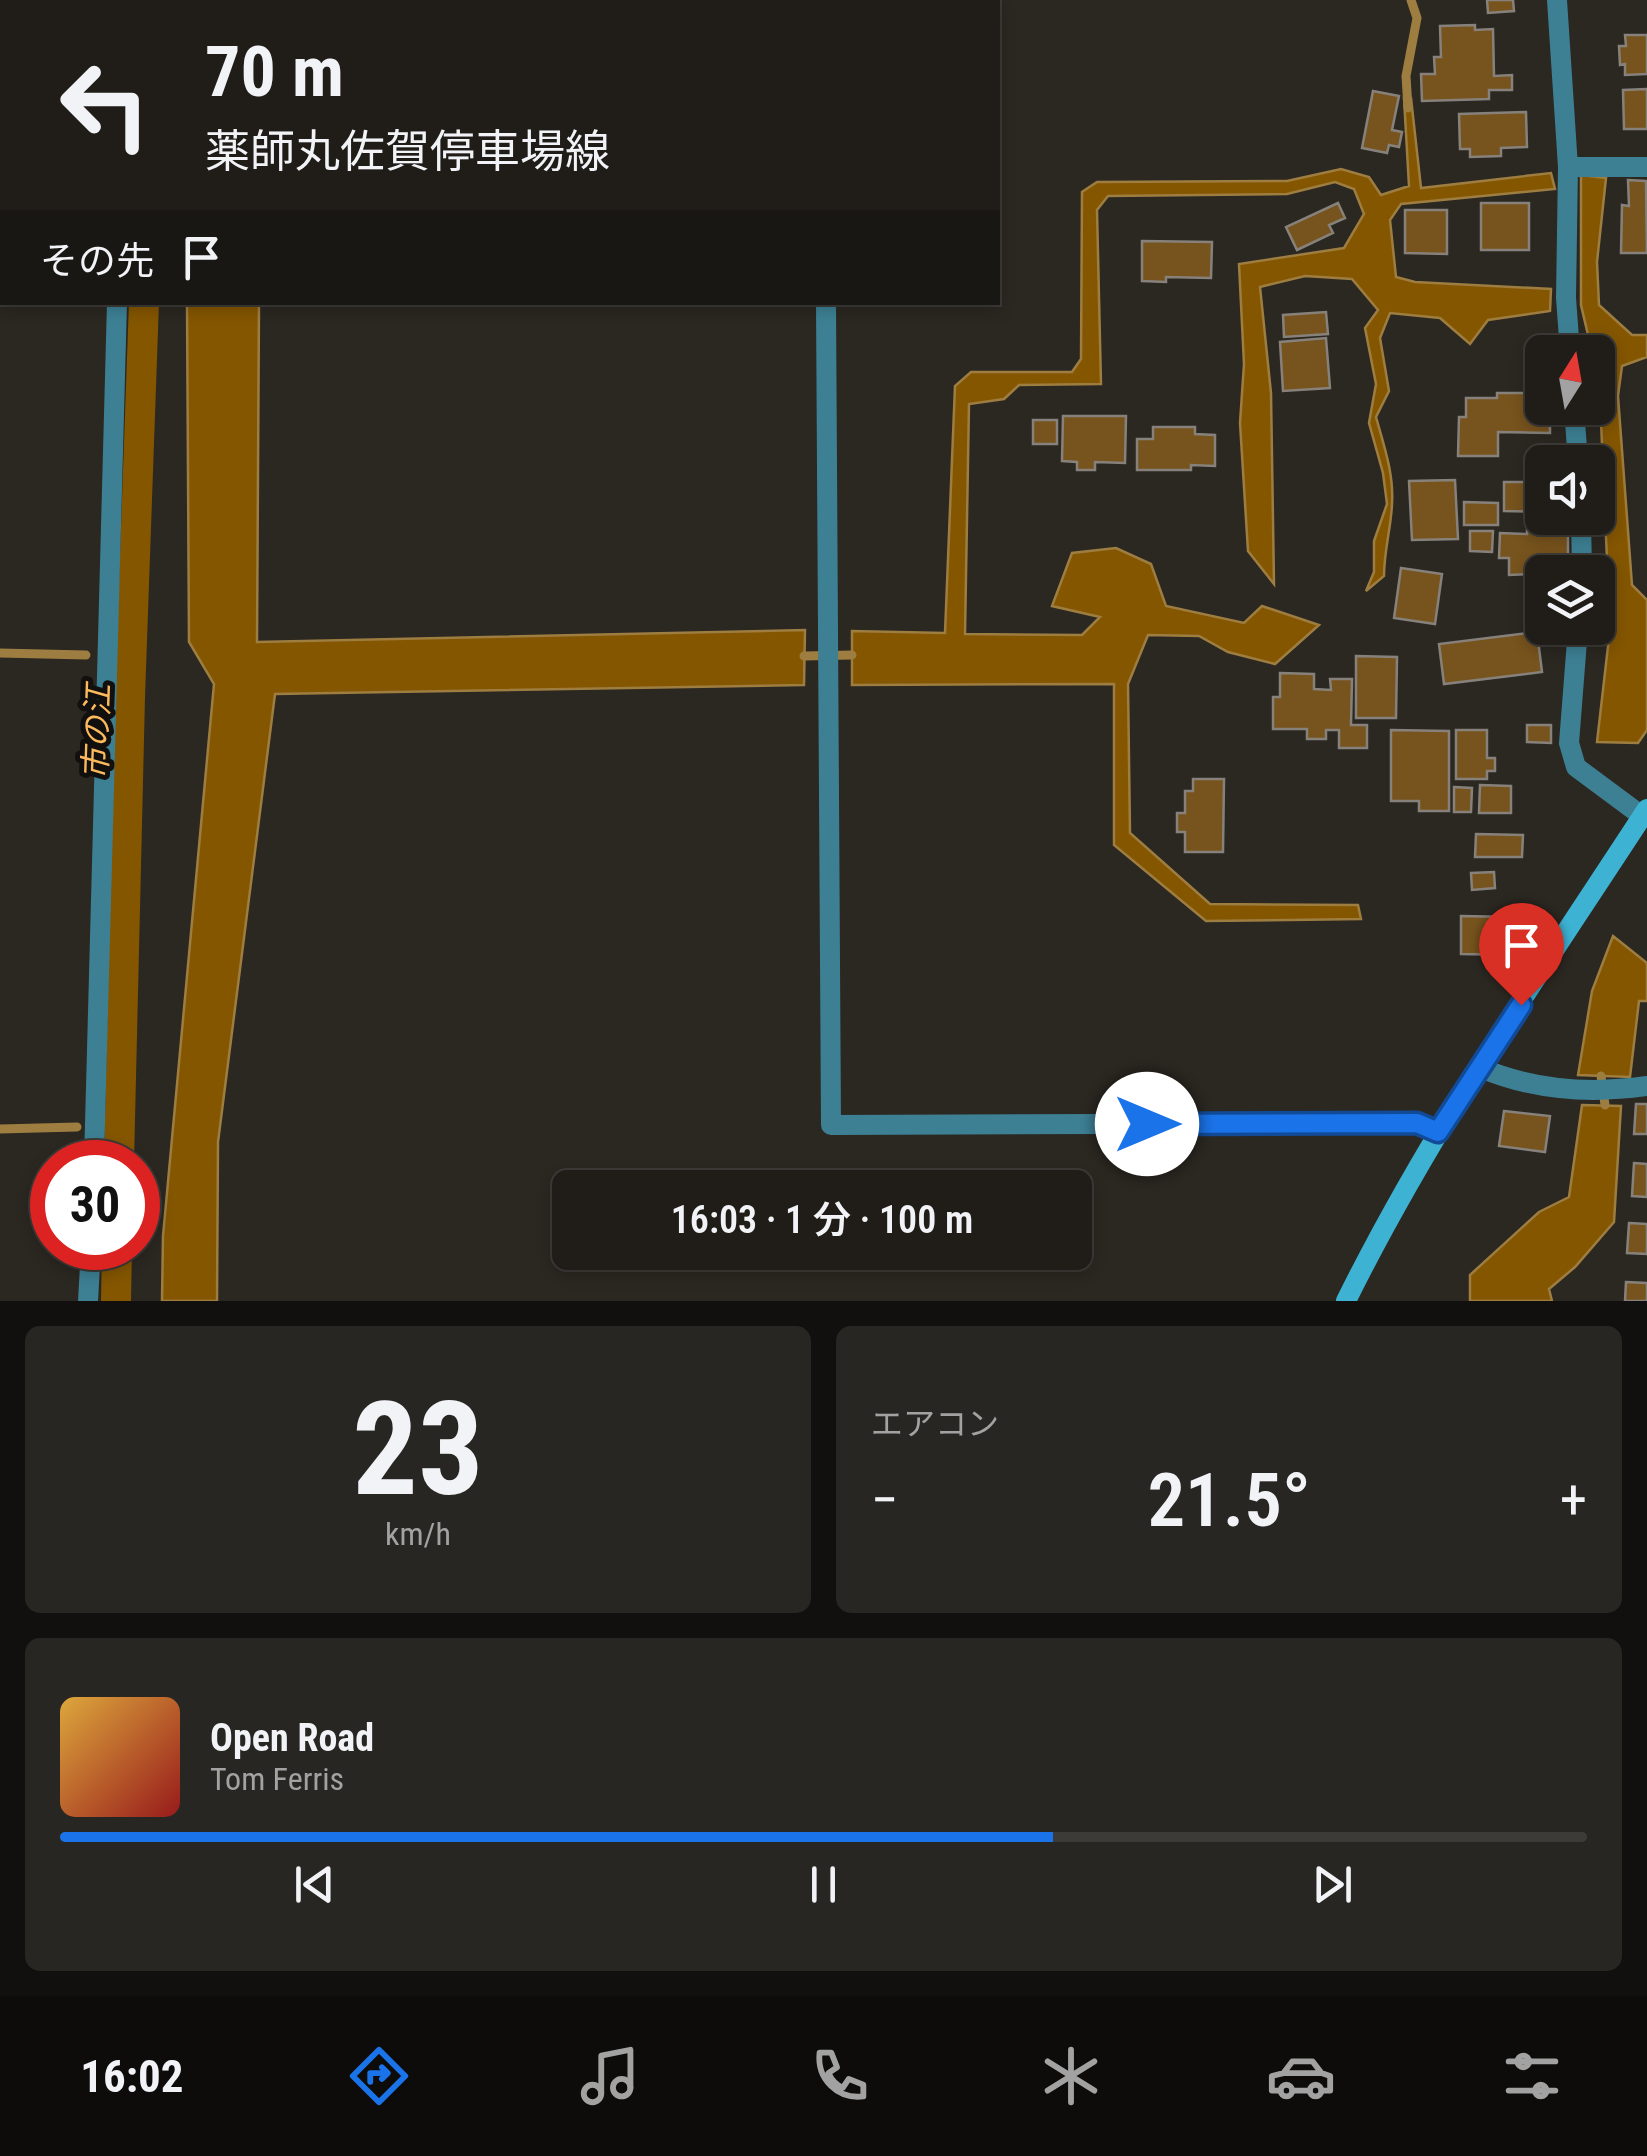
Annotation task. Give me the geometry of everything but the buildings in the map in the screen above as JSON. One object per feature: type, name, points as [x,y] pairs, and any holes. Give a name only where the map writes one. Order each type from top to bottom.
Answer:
[{"type":"main road","points":[[1346,1301],[1391,1210],[1438,1132],[1645,813]]},
{"type":"street","points":[[1558,0],[1568,167],[1569,335]]},
{"type":"street","points":[[1568,167],[1647,168]]},
{"type":"street","points":[[95,1140],[118,305]]},
{"type":"street","points":[[826,305],[831,1125],[1417,1123],[1438,1132]]},
{"type":"street","points":[[1577,645],[1568,743],[1576,767],[1645,813]]},
{"type":"street","points":[[1481,1068],[1508,1079],[1604,1092],[1647,1086]]},
{"type":"street","points":[[88,1301],[89,1270]]},
{"type":"shaded area","points":[[1404,98],[1411,98],[1421,188],[1551,173],[1555,189],[1401,204],[1390,220],[1396,277],[1415,282],[1551,289],[1550,311],[1488,320],[1470,344],[1440,318],[1390,313],[1380,338],[1389,391],[1376,417],[1390,471],[1391,513],[1384,576],[1366,591],[1374,572],[1374,541],[1387,504],[1369,423],[1376,384],[1365,328],[1378,310],[1352,279],[1305,276],[1260,287],[1271,393],[1274,584],[1248,551],[1240,423],[1244,364],[1239,264],[1344,248],[1364,214],[1354,189],[1335,182],[1287,194],[1108,196],[1097,210],[1101,384],[1019,385],[1004,399],[969,404],[965,634],[1082,635],[1100,617],[1052,606],[1072,553],[1116,548],[1151,564],[1166,606],[1244,623],[1262,606],[1319,625],[1275,664],[1228,652],[1199,636],[1148,635],[1128,684],[1130,833],[1210,904],[1358,905],[1361,919],[1206,921],[1114,845],[1114,684],[852,685],[852,631],[945,633],[955,386],[971,372],[1072,372],[1081,359],[1082,192],[1097,182],[1287,181],[1341,169],[1369,177],[1381,195],[1409,186]]},
{"type":"shaded area","points":[[1581,175],[1606,178],[1597,262],[1599,305],[1632,335],[1647,335],[1647,357],[1622,366],[1618,396],[1632,585],[1647,600],[1647,730],[1638,743],[1597,742],[1608,645],[1615,645],[1615,555],[1607,555],[1606,535],[1615,535],[1615,445],[1602,445],[1601,425],[1615,425],[1615,335],[1588,335],[1581,305]]},
{"type":"shaded area","points":[[187,305],[259,305],[257,642],[805,630],[804,685],[275,694],[218,1142],[217,1301],[162,1301],[163,1236],[214,684],[189,642]]},
{"type":"shaded area","points":[[1613,936],[1647,963],[1647,1001],[1639,1001],[1630,1077],[1578,1075],[1592,991]]},
{"type":"shaded area","points":[[1582,1105],[1621,1106],[1614,1222],[1575,1267],[1549,1289],[1552,1301],[1470,1301],[1470,1275],[1539,1212],[1569,1197]]},
{"type":"waterway","points":[[1408,108],[1406,76],[1417,18],[1411,0]]},
{"type":"waterway","name":"市の江","points":[[120,1140],[144,305]]},
{"type":"waterway","points":[[0,653],[86,655]]},
{"type":"waterway","points":[[116,654],[131,654]]},
{"type":"waterway","points":[[804,656],[852,655]]},
{"type":"waterway","points":[[1601,1076],[1605,1105]]},
{"type":"waterway","points":[[0,1129],[77,1127]]},
{"type":"waterway","name":"市の江","points":[[116,1301],[117,1270]]},
{"type":"route","points":[[1147,1124],[1417,1123],[1438,1132],[1521,1005]]}]
